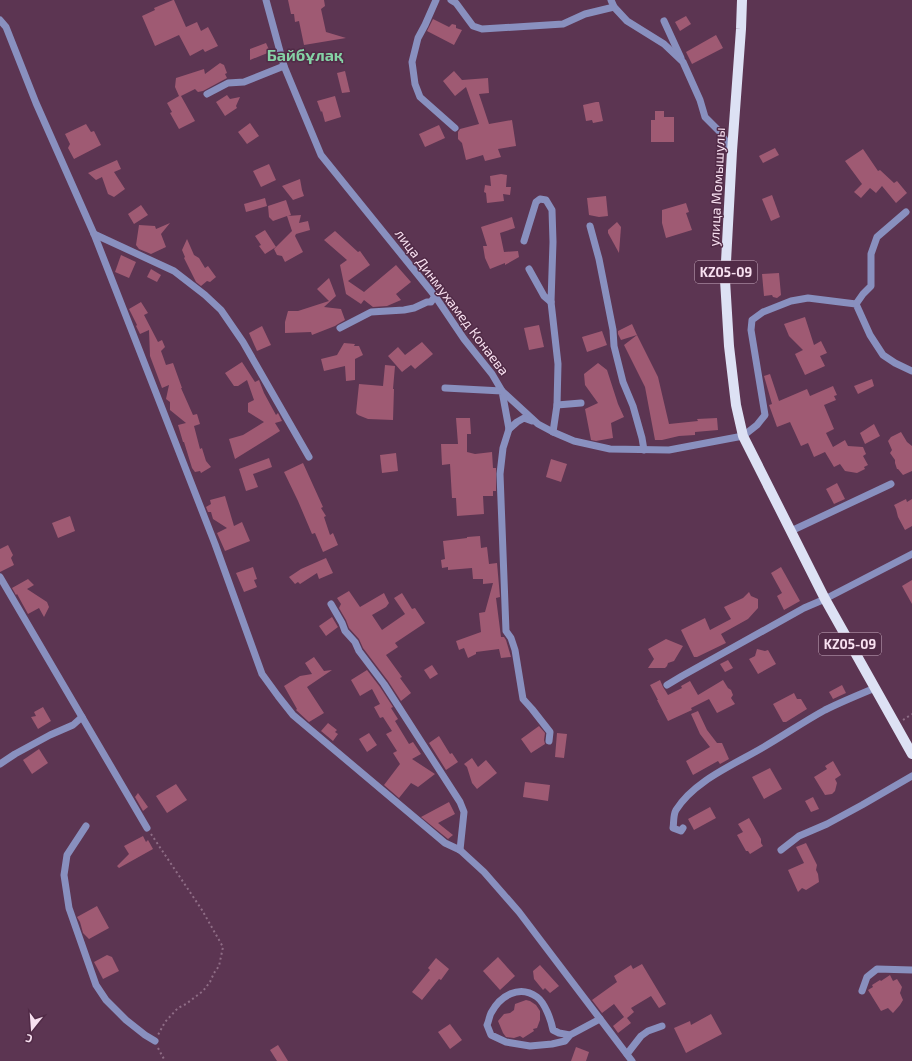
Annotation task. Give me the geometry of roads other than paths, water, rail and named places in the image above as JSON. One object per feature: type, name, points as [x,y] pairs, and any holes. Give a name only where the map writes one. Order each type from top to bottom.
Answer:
[{"type":"main road","name":"улица Момышулы","points":[[742,0],[725,280],[729,346],[735,398],[743,436],[791,531]]},
{"type":"main road","name":"KZ05-09","points":[[791,531],[825,599],[912,754]]},
{"type":"street","name":"лица Динмухамед Конаева","points":[[266,0],[284,66],[321,155],[435,296],[464,339],[492,374],[502,391],[538,424],[574,441],[610,449],[669,450],[743,436]]},
{"type":"street","points":[[436,0],[418,38],[412,62],[415,84],[420,97],[455,128]]},
{"type":"street","points":[[455,1],[473,26],[482,29],[563,24],[612,3],[627,21],[664,44],[683,62]]},
{"type":"street","points":[[0,20],[6,27],[36,103],[94,234],[215,544],[262,674],[293,715],[445,843],[460,850],[484,872],[519,912],[632,1061]]},
{"type":"street","points":[[664,21],[700,100],[705,116],[720,132],[732,151]]},
{"type":"street","points":[[207,94],[228,83],[244,82],[284,66]]},
{"type":"street","points":[[524,241],[536,202],[540,199],[546,200],[552,210],[553,242],[551,302],[558,364],[557,406],[553,432]]},
{"type":"street","points":[[856,304],[871,286],[871,254],[877,237],[906,212]]},
{"type":"street","points":[[590,226],[599,260],[613,330],[614,346],[623,382],[633,406],[644,450]]},
{"type":"street","points":[[94,234],[174,271],[205,295],[221,310],[243,342],[309,457]]},
{"type":"street","points":[[529,269],[544,296],[551,302]]},
{"type":"street","points":[[340,328],[372,312],[414,308],[427,302],[431,302],[435,296]]},
{"type":"street","points":[[743,436],[757,425],[765,415],[751,330],[752,320],[763,312],[791,301],[808,298],[856,304]]},
{"type":"street","points":[[856,304],[870,335],[883,355],[895,363],[912,371]]},
{"type":"street","points":[[445,388],[502,391],[509,429],[503,448],[500,474],[506,631],[511,638],[515,650],[522,699],[550,732],[549,741]]},
{"type":"street","points":[[557,406],[581,403]]},
{"type":"street","points":[[509,429],[524,418],[538,424]]},
{"type":"street","points":[[791,531],[891,484]]},
{"type":"street","points":[[667,686],[682,676],[804,608],[825,599],[912,554]]},
{"type":"street","points":[[0,577],[147,828]]},
{"type":"street","points":[[331,604],[345,631],[355,642],[359,651],[384,684],[460,802],[464,812],[460,850]]},
{"type":"street","points":[[683,828],[681,831],[673,828],[675,812],[698,785],[823,711],[874,688]]},
{"type":"street","points":[[0,764],[50,735],[73,725],[82,717]]},
{"type":"street","points":[[781,850],[799,836],[832,821],[912,776]]},
{"type":"street","points":[[86,826],[67,855],[64,875],[69,908],[96,985],[106,1000],[126,1020],[145,1035],[156,1041]]},
{"type":"street","points":[[862,991],[867,977],[877,969],[912,970]]},
{"type":"street","points":[[570,1035],[553,1030],[551,1021],[538,998],[520,991],[506,995],[491,1013],[487,1025],[492,1035],[506,1042],[530,1046],[565,1041],[570,1035],[600,1019]]},
{"type":"street","points":[[627,1054],[641,1036],[648,1031],[662,1026]]},
{"type":"district","name":"Байбұлақ","points":[[305,55]]}]
